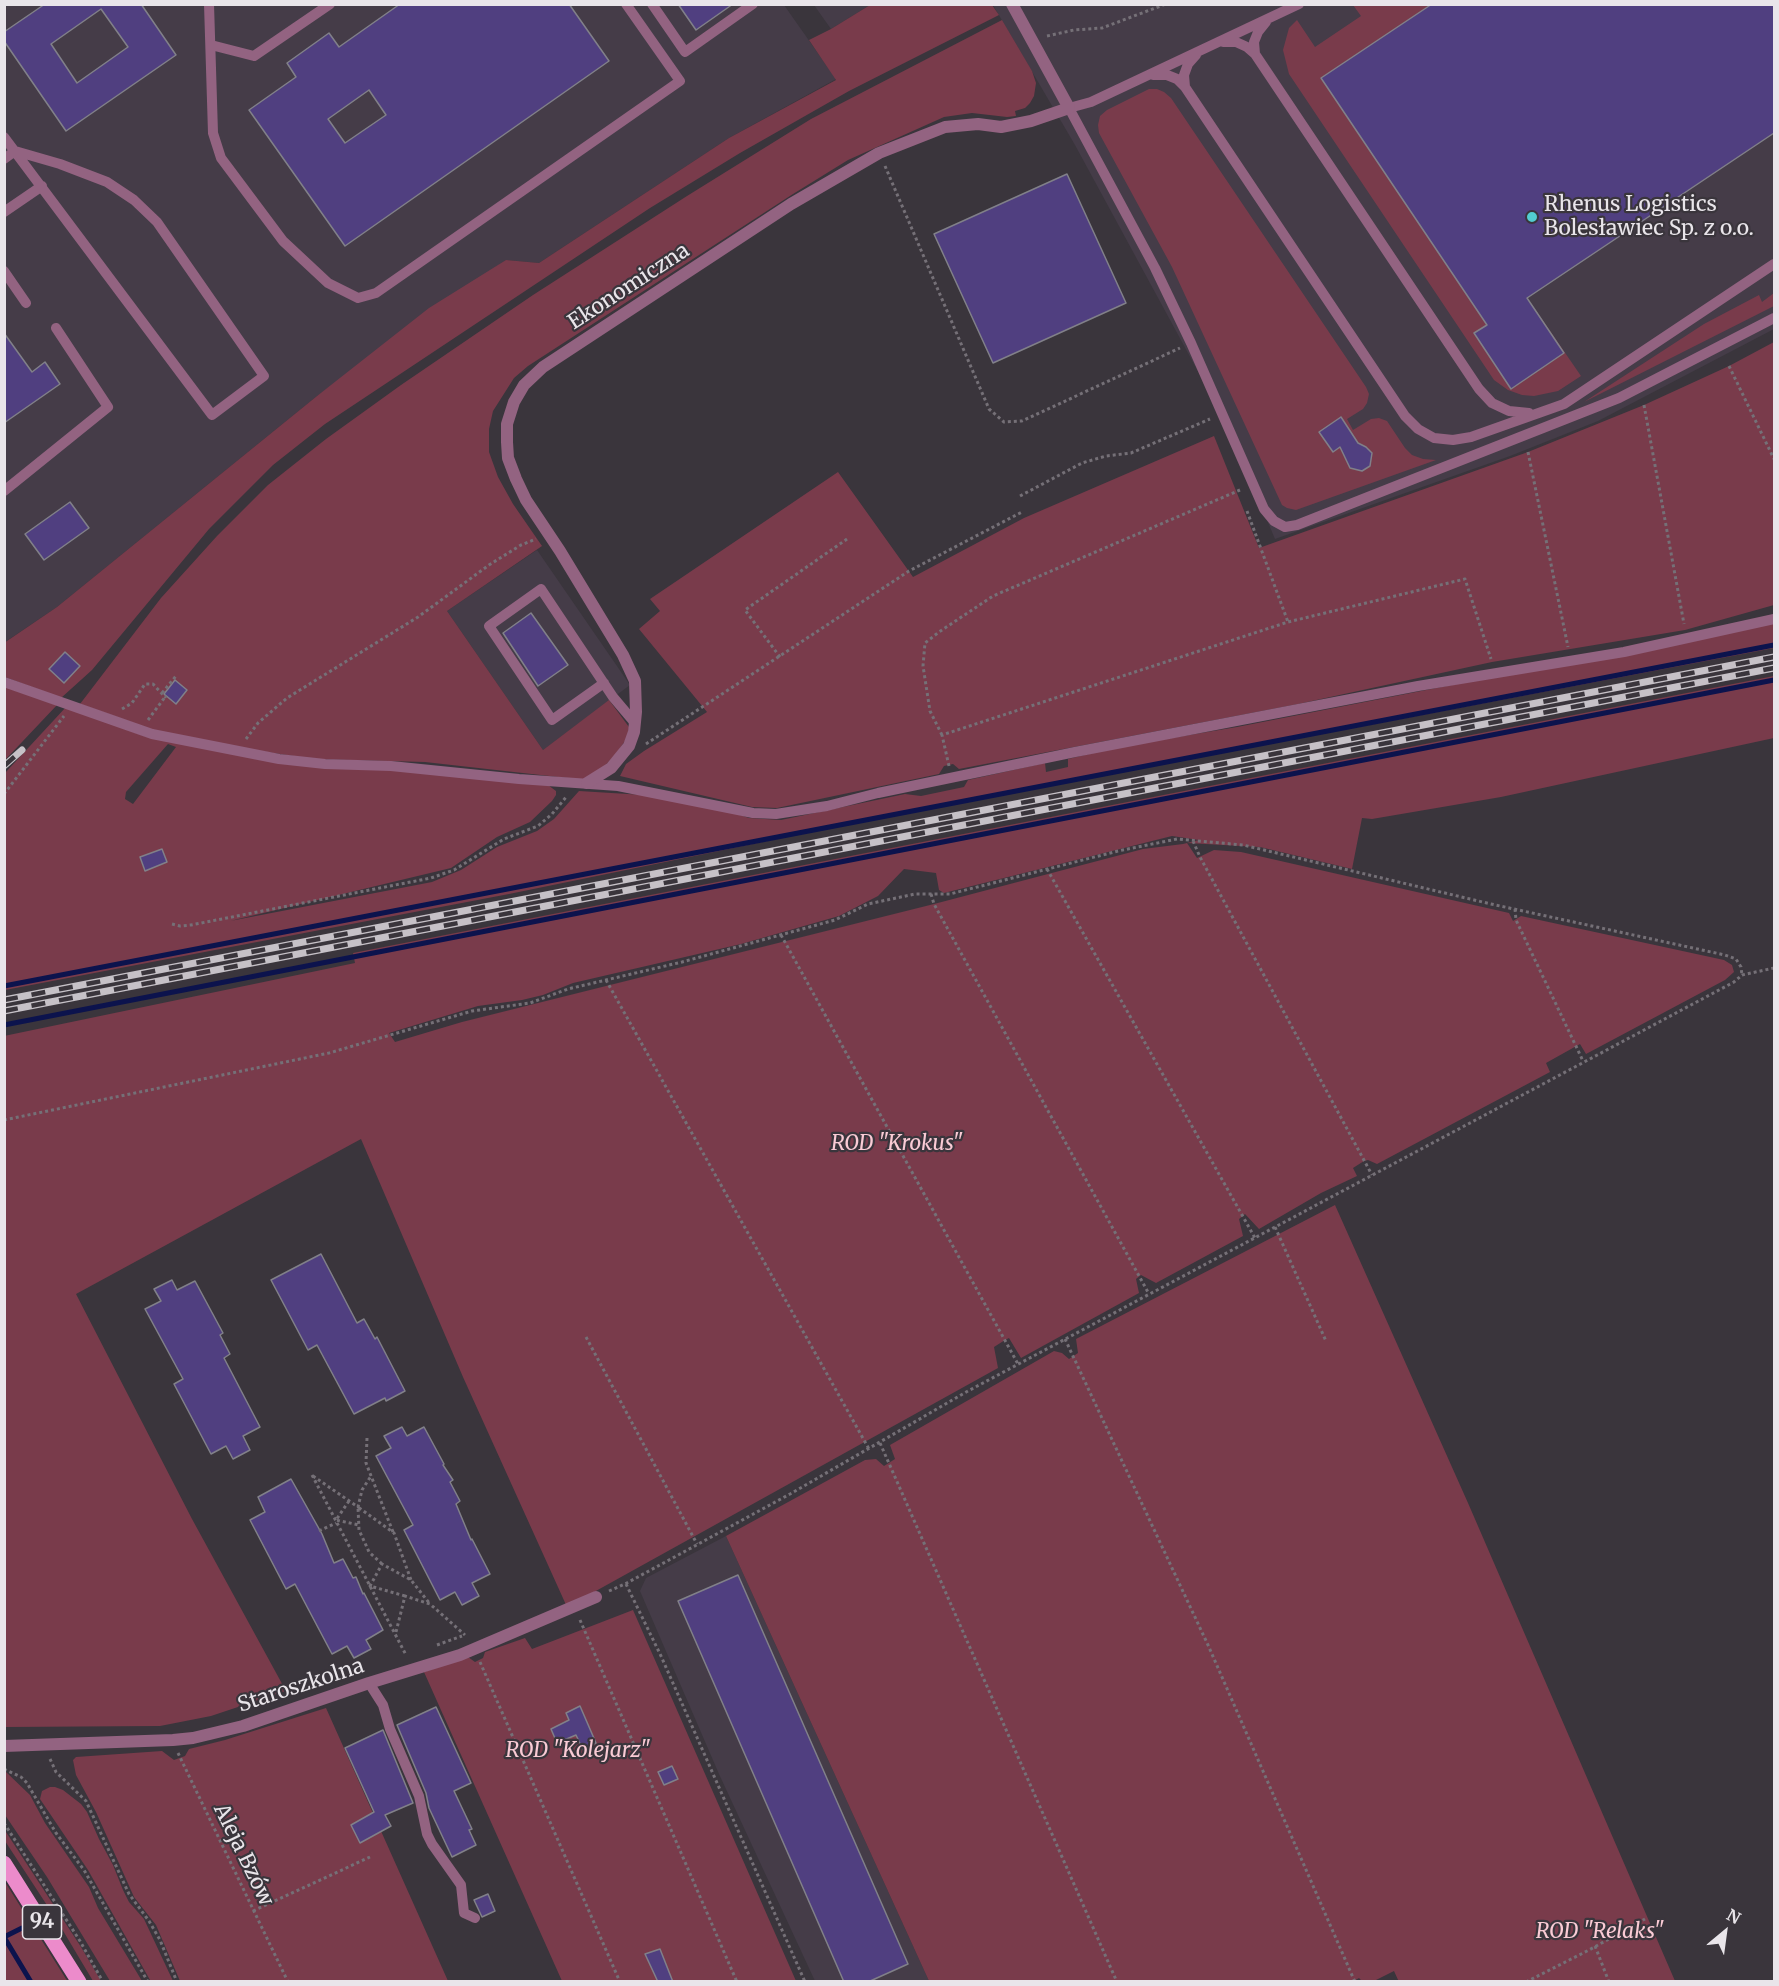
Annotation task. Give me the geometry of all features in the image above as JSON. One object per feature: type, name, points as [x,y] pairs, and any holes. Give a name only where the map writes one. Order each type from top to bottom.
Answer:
[{"type":"main road","name":"94","points":[[4,1863],[79,1982]]},
{"type":"street","points":[[1012,4],[1069,108]]},
{"type":"street","name":"Ekonomiczna","points":[[582,783],[605,774],[625,752],[631,741],[636,702],[633,674],[526,500],[508,458],[507,424],[514,402],[524,385],[543,367],[791,204],[879,153],[945,127],[978,124],[1001,127],[1031,121],[1069,108]]},
{"type":"street","name":"Staroszkolna","points":[[4,1746],[173,1740],[193,1738],[243,1726],[474,1650],[596,1597]]},
{"type":"lane","points":[[209,4],[213,133],[221,158],[283,241],[328,283],[358,298],[376,293],[680,81],[626,4]]},
{"type":"lane","points":[[652,4],[685,52],[753,4]]},
{"type":"lane","points":[[1299,4],[1091,102],[1069,108],[1155,268],[1191,343],[1264,509],[1274,521],[1284,527],[1291,526],[1619,398],[1774,318]]},
{"type":"lane","points":[[211,45],[255,56],[327,5]]},
{"type":"lane","points":[[1255,54],[1254,42],[1258,32],[1264,23],[1273,17]]},
{"type":"lane","points":[[1215,44],[1226,41],[1236,42],[1247,46],[1255,54],[1479,389],[1492,403],[1509,411],[1527,414],[1545,410]]},
{"type":"lane","points":[[1185,87],[1184,75],[1188,64],[1203,50]]},
{"type":"lane","points":[[1145,77],[1156,74],[1167,75],[1177,79],[1185,87],[1405,416],[1418,429],[1434,438],[1453,440],[1472,437],[1564,404],[1774,264]]},
{"type":"lane","points":[[4,137],[212,415],[264,376],[157,222],[134,200],[107,182],[60,164],[15,151]]},
{"type":"lane","points":[[4,159],[15,151]]},
{"type":"lane","points":[[4,212],[42,186]]},
{"type":"lane","points":[[4,271],[26,303]]},
{"type":"lane","points":[[4,491],[108,407],[56,328]]},
{"type":"lane","points":[[604,683],[552,720],[489,626],[541,589],[604,683],[635,723]]},
{"type":"lane","points":[[4,682],[144,732],[279,759],[325,764],[391,766],[618,786],[753,813],[776,814],[827,806],[1075,752],[1493,673],[1624,652],[1774,619]]},
{"type":"lane","points":[[369,1683],[383,1705],[390,1729],[419,1796],[432,1844],[461,1885],[464,1913],[475,1917]]},
{"type":"path","points":[[1032,39],[1074,30],[1102,28],[1166,4]]},
{"type":"path","points":[[879,153],[989,409],[1004,422],[1022,421],[1191,343]]},
{"type":"path","points":[[1729,366],[1774,459]]},
{"type":"path","points":[[1644,405],[1686,638]]},
{"type":"path","points":[[1020,496],[1082,463],[1106,456],[1131,453],[1222,413]]},
{"type":"path","points":[[1528,452],[1570,660]]},
{"type":"path","points":[[952,779],[942,735],[930,711],[923,666],[925,644],[993,596],[1240,490]]},
{"type":"path","points":[[1244,501],[1288,622]]},
{"type":"path","points":[[646,744],[909,571],[1022,512]]},
{"type":"path","points":[[239,751],[258,723],[286,698],[418,617],[489,565],[521,545],[548,534]]},
{"type":"path","points":[[780,657],[745,610],[847,538]]},
{"type":"path","points":[[942,735],[1288,622],[1465,579],[1493,673]]},
{"type":"path","points":[[161,694],[176,676]]},
{"type":"path","points":[[111,721],[119,711],[132,703],[146,684],[153,684],[165,697],[149,717],[144,732]]},
{"type":"path","points":[[4,794],[71,706]]},
{"type":"path","points":[[172,924],[191,925],[431,878],[454,870],[504,839],[537,826],[582,783]]},
{"type":"path","points":[[4,1120],[329,1053],[472,1011],[530,1003],[568,989],[836,920],[868,904],[915,894],[950,894],[1143,845],[1177,839],[1243,845],[1515,909],[1725,955],[1736,959],[1742,967],[1742,975]]},
{"type":"path","points":[[1193,842],[1372,1175]]},
{"type":"path","points":[[1047,869],[1255,1238]]},
{"type":"path","points":[[932,894],[934,904],[1149,1294]]},
{"type":"path","points":[[1515,909],[1516,920],[1583,1061]]},
{"type":"path","points":[[781,934],[1018,1364]]},
{"type":"path","points":[[596,1597],[697,1545],[1018,1364],[1734,982],[1742,975],[1774,968]]},
{"type":"path","points":[[606,980],[869,1449]]},
{"type":"path","points":[[1275,1227],[1326,1341]]},
{"type":"path","points":[[586,1337],[697,1545]]},
{"type":"path","points":[[1065,1339],[1208,1645],[1355,1982]]},
{"type":"path","points":[[367,1437],[366,1463],[411,1580],[430,1604],[465,1635],[436,1645]]},
{"type":"path","points":[[880,1443],[1117,1982]]},
{"type":"path","points":[[394,1533],[312,1475],[406,1655],[395,1659]]},
{"type":"path","points":[[371,1476],[362,1490],[358,1507],[359,1525],[369,1552],[382,1564],[411,1580]]},
{"type":"path","points":[[319,1531],[336,1521],[349,1501]]},
{"type":"path","points":[[336,1521],[359,1525]]},
{"type":"path","points":[[370,1586],[382,1564]]},
{"type":"path","points":[[625,1584],[661,1656],[805,1982]]},
{"type":"path","points":[[370,1586],[430,1604]]},
{"type":"path","points":[[395,1634],[405,1596]]},
{"type":"path","points":[[573,1606],[737,1982]]},
{"type":"path","points":[[474,1650],[620,1982]]},
{"type":"path","name":"Aleja Bzów","points":[[173,1740],[288,1982]]},
{"type":"path","points":[[46,1744],[52,1767],[86,1801],[129,1894],[160,1940],[177,1982]]},
{"type":"path","points":[[4,1769],[21,1776],[27,1783],[56,1833],[89,1879],[127,1949],[148,1982]]},
{"type":"path","points":[[4,1823],[80,1941],[103,1982]]},
{"type":"path","points":[[253,1911],[370,1857]]},
{"type":"path","points":[[1526,1982],[1645,1919]]},
{"type":"path","points":[[1595,1946],[1609,1982]]},
{"type":"shaded area","points":[[5,5],[784,5],[836,79],[729,138],[539,263],[506,260],[317,396],[57,607],[5,642]]},
{"type":"shaded area","points":[[814,5],[870,5],[831,29]]},
{"type":"shaded area","points":[[993,5],[1774,5],[1774,329],[1598,421],[1510,456],[1275,539],[1226,423],[1075,145]]},
{"type":"shaded area","points":[[537,550],[630,685],[543,750],[447,611]]},
{"type":"shaded area","points":[[726,1536],[929,1981],[815,1981],[719,1774],[640,1591],[646,1578]]},
{"type":"green space","points":[[870,5],[992,5],[999,15],[849,91],[740,153],[650,208],[325,424],[273,465],[209,529],[92,670],[61,698],[5,677],[4,643],[57,607],[429,308],[506,260],[539,263],[729,138],[836,80],[809,40]],"holes":[[[65,652],[80,666],[50,669]]]},
{"type":"green space","points":[[1353,5],[1438,5],[1361,56],[1581,376],[1558,391],[1534,396],[1522,395],[1508,390],[1494,380],[1289,74],[1283,50],[1289,28],[1297,20],[1315,47],[1361,16]]},
{"type":"green space","points":[[1002,20],[1032,71],[1036,83],[1034,96],[1030,103],[1025,108],[1015,111],[1016,116],[972,113],[944,117],[848,160],[528,366],[514,378],[493,411],[489,429],[489,452],[498,477],[513,504],[542,546],[447,611],[543,750],[609,700],[629,727],[627,738],[597,774],[589,779],[576,779],[425,762],[314,759],[253,750],[153,730],[80,704],[161,598],[217,536],[268,485],[326,439],[401,385],[533,295],[811,119]],"holes":[[[179,683],[187,690],[176,704],[164,694],[169,688],[173,691]]]},
{"type":"green space","points":[[1149,89],[1157,89],[1171,98],[1366,387],[1369,394],[1367,403],[1363,409],[1347,419],[1353,430],[1371,419],[1379,418],[1387,421],[1412,455],[1436,460],[1296,510],[1282,505],[1172,267],[1099,133],[1100,116],[1107,110]]},
{"type":"green space","points":[[1774,293],[1774,306],[1584,402],[1704,324],[1759,295],[1762,302]]},
{"type":"green space","points":[[1774,342],[1774,605],[1685,630],[1492,662],[1298,704],[959,769],[953,764],[944,766],[939,774],[777,808],[752,807],[620,776],[626,764],[707,712],[639,629],[660,611],[650,599],[838,472],[913,577],[1024,518],[1214,436],[1259,548],[1528,452],[1644,405],[1729,366]]},
{"type":"green space","points":[[1774,622],[1774,648],[865,821],[509,894],[5,990],[5,773],[66,707],[147,737],[382,769],[548,785],[556,791],[552,801],[530,822],[497,837],[451,868],[230,921],[432,882],[461,870],[497,847],[537,831],[554,819],[579,791],[644,795],[722,809],[749,818],[781,820],[905,794],[921,796],[964,787],[968,780],[1045,763],[1046,772],[1068,767],[1068,759],[1118,747],[1237,727]],"holes":[[[168,744],[176,747],[133,804],[125,799],[126,792]],[[162,850],[166,862],[144,870],[140,857]]]},
{"type":"green space","name":"ROD \"Krokus\"","points":[[1774,676],[1774,738],[1501,797],[1372,819],[1362,818],[1352,869],[1260,847],[1187,843],[1197,858],[1214,850],[1241,852],[1509,913],[1513,921],[1521,916],[1724,960],[1732,965],[1734,972],[1725,980],[1586,1054],[1580,1044],[1546,1063],[1550,1072],[1377,1164],[1368,1160],[1364,1161],[1353,1168],[1357,1176],[1321,1193],[1259,1229],[1245,1214],[1239,1219],[1243,1236],[1156,1283],[1141,1275],[1136,1279],[1139,1293],[1021,1358],[1009,1338],[1005,1340],[994,1347],[998,1368],[567,1607],[463,1377],[361,1139],[76,1294],[192,1519],[286,1691],[211,1716],[160,1726],[5,1727],[4,1036],[355,963],[353,953]],"holes":[[[1172,836],[1199,840],[1143,849],[934,904],[462,1022],[395,1042],[389,1033],[478,1006],[543,995],[573,983],[741,944],[839,916],[878,896],[904,869],[936,873],[939,890],[944,893]]]},
{"type":"green space","points":[[4,686],[57,705],[5,760],[4,760]]},
{"type":"green space","name":"ROD \"Relaks\"","points":[[1335,1205],[1468,1503],[1675,1981],[1399,1982],[1394,1971],[1372,1982],[1362,1981],[1359,1978],[1352,1982],[929,1981],[726,1536],[865,1460],[876,1459],[884,1466],[895,1459],[890,1445],[1054,1351],[1062,1353],[1069,1359],[1078,1353],[1076,1339]]},
{"type":"green space","name":"ROD \"Kolejarz\"","points":[[633,1610],[796,1981],[562,1981],[424,1672],[468,1657],[475,1662],[483,1658],[485,1652],[525,1638],[532,1649]]},
{"type":"green space","points":[[326,1708],[448,1981],[180,1981],[156,1925],[134,1897],[96,1812],[76,1775],[73,1760],[76,1757],[162,1751],[174,1760],[185,1756],[189,1749]]},
{"type":"green space","points":[[5,1771],[30,1795],[45,1823],[89,1887],[98,1908],[142,1981],[110,1981],[47,1877],[5,1815]]},
{"type":"green space","points":[[50,1787],[63,1790],[81,1804],[87,1812],[129,1902],[144,1919],[173,1981],[150,1980],[88,1870],[40,1799],[42,1791]]},
{"type":"green space","points":[[4,1829],[101,1981],[93,1981],[5,1841]]},
{"type":"green space","points":[[5,1882],[66,1979],[68,1981],[5,1981]]},
{"type":"building","points":[[45,4],[141,4],[176,55],[66,131],[4,41],[4,32]],"holes":[[[101,9],[128,47],[77,83],[51,44]]]},
{"type":"building","points":[[400,4],[569,4],[609,61],[345,246],[249,110],[296,77],[287,63],[329,33],[339,47]],"holes":[[[369,90],[386,115],[345,143],[328,119]]]},
{"type":"building","points":[[678,4],[733,4],[696,30]]},
{"type":"building","name":"Rhenus Logistics Bolesławiec Sp. z o.o.","points":[[1432,4],[1774,4],[1774,133],[1527,298],[1564,353],[1511,389],[1474,333],[1487,325],[1321,78]]},
{"type":"building","points":[[1067,174],[1126,303],[993,363],[934,234]]},
{"type":"building","points":[[4,333],[32,372],[45,362],[60,384],[4,423]]},
{"type":"building","points":[[1341,417],[1358,443],[1372,453],[1370,466],[1362,471],[1350,468],[1340,447],[1333,452],[1319,432]]},
{"type":"building","points":[[70,502],[89,528],[44,560],[25,534]]},
{"type":"building","points":[[531,613],[568,665],[538,686],[503,633]]},
{"type":"building","points":[[65,652],[80,666],[64,683],[49,669]]},
{"type":"building","points":[[175,680],[187,690],[176,704],[164,694]]},
{"type":"building","points":[[162,849],[167,862],[145,871],[140,857]]},
{"type":"building","points":[[321,1254],[357,1323],[364,1319],[375,1339],[377,1337],[405,1391],[386,1401],[385,1398],[354,1414],[317,1345],[308,1350],[271,1280]]},
{"type":"building","points":[[172,1280],[177,1290],[195,1281],[223,1333],[220,1335],[230,1354],[224,1358],[260,1427],[243,1436],[250,1450],[233,1459],[226,1446],[211,1454],[174,1384],[183,1379],[145,1309],[161,1301],[154,1289]]},
{"type":"building","points":[[402,1427],[407,1436],[424,1427],[453,1480],[450,1482],[460,1501],[456,1504],[471,1540],[490,1574],[472,1583],[479,1596],[462,1605],[455,1592],[440,1600],[404,1530],[413,1525],[376,1456],[391,1448],[384,1436]]},
{"type":"building","points":[[291,1479],[322,1534],[334,1563],[343,1559],[353,1578],[356,1577],[383,1630],[366,1640],[371,1649],[354,1658],[347,1646],[332,1654],[295,1584],[286,1589],[250,1520],[265,1512],[258,1497]]},
{"type":"building","points":[[738,1575],[908,1964],[868,1982],[844,1982],[678,1601]]},
{"type":"building","points":[[580,1706],[596,1743],[583,1750],[576,1735],[557,1743],[551,1729],[569,1720],[566,1713]]},
{"type":"building","points":[[436,1707],[471,1783],[454,1791],[472,1829],[469,1830],[476,1845],[452,1857],[429,1808],[426,1793],[397,1725]]},
{"type":"building","points":[[383,1730],[413,1803],[385,1815],[391,1826],[360,1843],[351,1825],[374,1812],[345,1748]]},
{"type":"building","points":[[672,1766],[678,1779],[664,1785],[658,1772]]},
{"type":"building","points":[[488,1894],[495,1911],[482,1917],[474,1900]]},
{"type":"building","points":[[660,1949],[673,1982],[658,1982],[645,1954]]},
{"type":"waterway","points":[[4,986],[1774,645]]},
{"type":"waterway","points":[[4,1025],[1774,680]]},
{"type":"waterway","points":[[4,1937],[22,1928]]},
{"type":"waterway","points":[[4,1937],[31,1982]]},
{"type":"railway","points":[[4,1000],[1774,657]]},
{"type":"railway","points":[[4,1011],[1774,668]]},
{"type":"railway","points":[[4,766],[22,750]]},
{"type":"place","name":"Rhenus Logistics Bolesławiec Sp. z o.o.","points":[[1532,217]]}]
